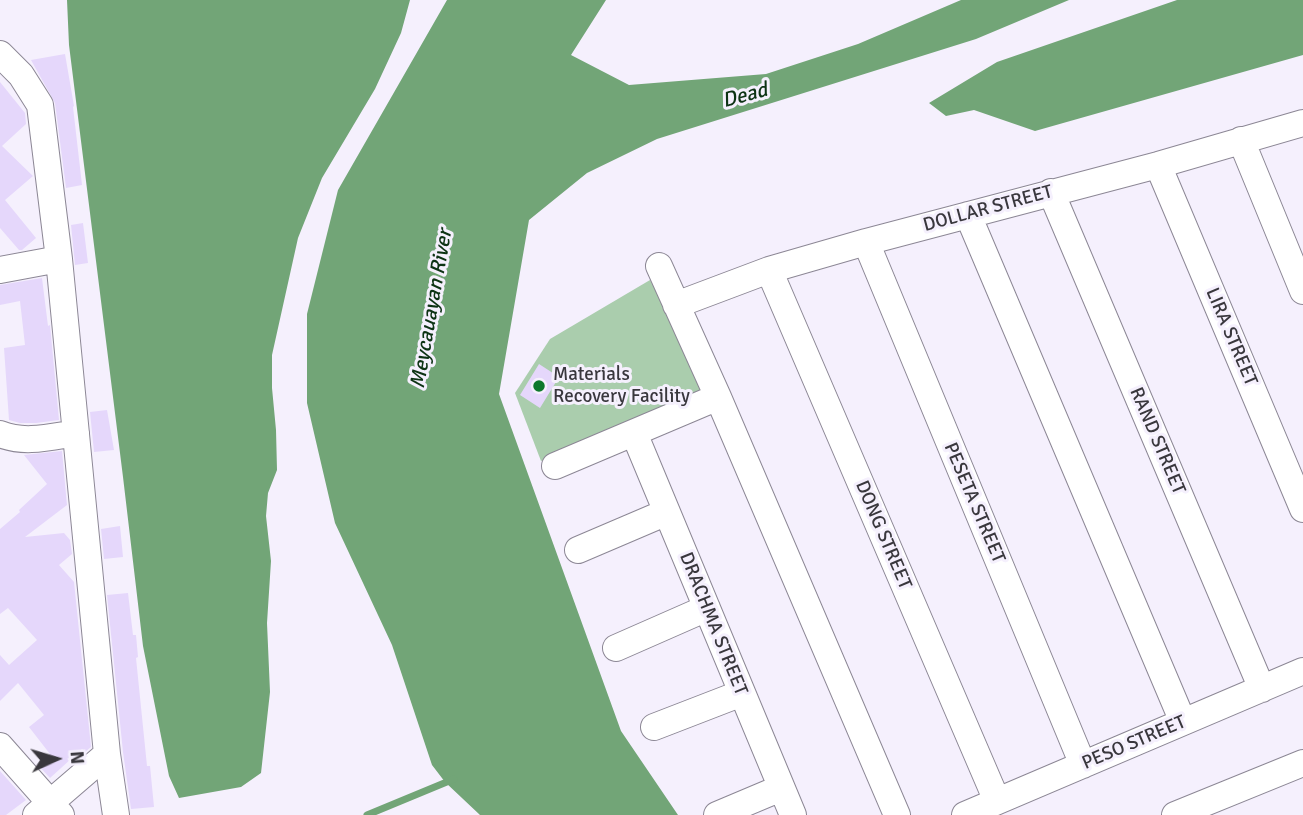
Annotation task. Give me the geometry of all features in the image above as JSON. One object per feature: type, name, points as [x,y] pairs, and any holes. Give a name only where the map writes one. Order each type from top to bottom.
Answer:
[{"type":"street","points":[[0,54],[22,75],[40,105],[59,259],[107,754],[116,815]]},
{"type":"street","name":"DOLLAR STREET","points":[[676,305],[769,270],[1303,123]]},
{"type":"street","points":[[1241,140],[1303,291]]},
{"type":"street","name":"LIRA STREET","points":[[1158,165],[1303,509]]},
{"type":"street","name":"RAND STREET","points":[[1052,192],[1262,689]]},
{"type":"street","points":[[968,215],[1183,723]]},
{"type":"street","name":"PESETA STREET","points":[[866,242],[1083,765]]},
{"type":"street","points":[[0,270],[59,259]]},
{"type":"street","points":[[659,266],[897,815]]},
{"type":"street","name":"DONG STREET","points":[[769,270],[997,801]]},
{"type":"street","points":[[555,466],[718,397]]},
{"type":"street","points":[[0,434],[8,438],[31,440],[76,433]]},
{"type":"street","name":"DRACHMA STREET","points":[[634,433],[793,815]]},
{"type":"street","points":[[578,550],[667,512]]},
{"type":"street","points":[[616,648],[707,608]]},
{"type":"street","name":"PESO STREET","points":[[965,815],[1303,671]]},
{"type":"street","points":[[654,727],[742,693]]},
{"type":"street","points":[[0,746],[49,811],[107,754]]},
{"type":"street","points":[[1175,815],[1303,764]]},
{"type":"street","points":[[717,815],[781,788]]},
{"type":"shaded area","points":[[650,280],[705,393],[541,461],[515,393],[550,339]]},
{"type":"water","points":[[67,0],[410,0],[401,33],[375,89],[322,178],[298,238],[272,355],[277,470],[268,493],[266,516],[271,561],[267,623],[270,692],[261,773],[241,787],[179,798],[169,776],[143,646],[69,45]]},
{"type":"water","points":[[447,0],[606,0],[571,55],[629,85],[766,74],[858,44],[961,0],[1069,0],[976,39],[657,139],[587,173],[529,220],[499,394],[621,731],[678,815],[480,815],[445,782],[432,765],[392,645],[335,523],[307,403],[307,314],[338,190]]},
{"type":"water","points":[[1177,0],[1303,0],[1303,55],[1035,131],[974,110],[946,116],[929,103],[997,62]]},
{"type":"building","points":[[65,54],[74,106],[82,185],[66,188],[55,103],[31,60]]},
{"type":"building","points":[[0,82],[25,113],[26,124],[2,146],[33,176],[5,200],[36,238],[22,250],[19,250],[0,228]]},
{"type":"building","points":[[83,223],[88,263],[75,265],[71,225]]},
{"type":"building","points":[[42,278],[48,326],[50,325],[59,420],[20,423],[9,420],[4,348],[25,345],[20,301],[0,305],[0,285]]},
{"type":"building","name":"Materials Recovery Facility","points":[[539,364],[559,377],[540,408],[520,395]]},
{"type":"building","points":[[107,410],[114,450],[94,452],[90,412]]},
{"type":"building","points":[[62,451],[67,505],[25,537],[64,533],[70,540],[72,554],[59,565],[74,582],[91,747],[85,752],[82,749],[50,778],[38,765],[50,754],[29,727],[44,715],[18,683],[0,701],[0,655],[9,665],[37,640],[8,608],[0,614],[0,529],[47,484],[24,455]]},
{"type":"building","points":[[120,526],[123,557],[104,559],[101,529]]},
{"type":"building","points":[[128,593],[133,635],[136,635],[147,766],[150,766],[154,807],[131,809],[107,595]]},
{"type":"building","points":[[0,771],[26,800],[6,815],[0,815]]},
{"type":"waterway","points":[[367,815],[454,779]]},
{"type":"place","name":"Materials Recovery Facility","points":[[539,386]]},
{"type":"water label","name":"Dead","points":[[745,96]]},
{"type":"water label","name":"Meycauayan River","points":[[432,309]]}]
